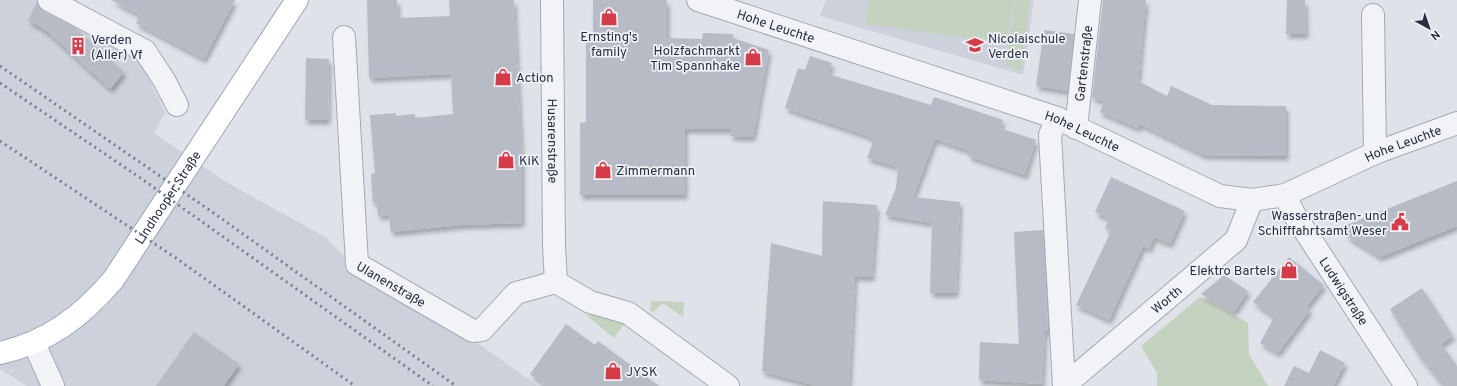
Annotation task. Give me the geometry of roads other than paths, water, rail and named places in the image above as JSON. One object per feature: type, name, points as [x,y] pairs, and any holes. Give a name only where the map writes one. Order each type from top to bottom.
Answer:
[{"type":"main road","name":"Lindhooper Straße","points":[[0,353],[34,343],[61,328],[82,313],[113,280],[297,0]]},
{"type":"street","points":[[49,0],[145,52],[164,80],[177,105]]},
{"type":"street","name":"Husarenstraße","points":[[552,0],[554,246],[556,282]]},
{"type":"street","name":"Hohe Leuchte","points":[[698,0],[1057,118],[1220,196],[1252,200],[1285,195],[1375,153],[1457,123]]},
{"type":"street","name":"Gartenstraße","points":[[1076,128],[1090,0]]},
{"type":"street","points":[[1373,15],[1375,153]]},
{"type":"street","name":"Ulanenstraße","points":[[344,37],[357,264],[474,331],[482,330],[516,293],[556,282]]},
{"type":"street","points":[[1057,118],[1050,136],[1064,386]]},
{"type":"street","name":"Ludwigstraße","points":[[1285,195],[1294,214],[1406,386]]},
{"type":"street","name":"Worth","points":[[1064,386],[1236,240],[1252,200]]},
{"type":"street","points":[[556,282],[590,302],[628,313],[728,386]]},
{"type":"street","points":[[34,343],[54,386]]},
{"type":"railway","points":[[0,66],[208,209],[456,386]]},
{"type":"railway","points":[[0,83],[139,177],[433,386]]},
{"type":"railway","points":[[0,141],[176,258],[355,386]]},
{"type":"place","name":"Ernsting's family","points":[[609,17]]},
{"type":"place","name":"Nicolaischule Verden","points":[[975,45]]},
{"type":"place","name":"Verden (Aller) Vf","points":[[78,46]]},
{"type":"place","name":"Holzfachmarkt Tim Spannhake","points":[[753,57]]},
{"type":"place","name":"Action","points":[[503,77]]},
{"type":"place","name":"KiK","points":[[506,160]]},
{"type":"place","name":"Zimmermann","points":[[603,170]]},
{"type":"place","name":"Wasserstraßen- und Schifffahrtsamt Weser","points":[[1400,222]]},
{"type":"place","name":"Elektro Bartels","points":[[1289,270]]},
{"type":"place","name":"JYSK","points":[[613,371]]}]
